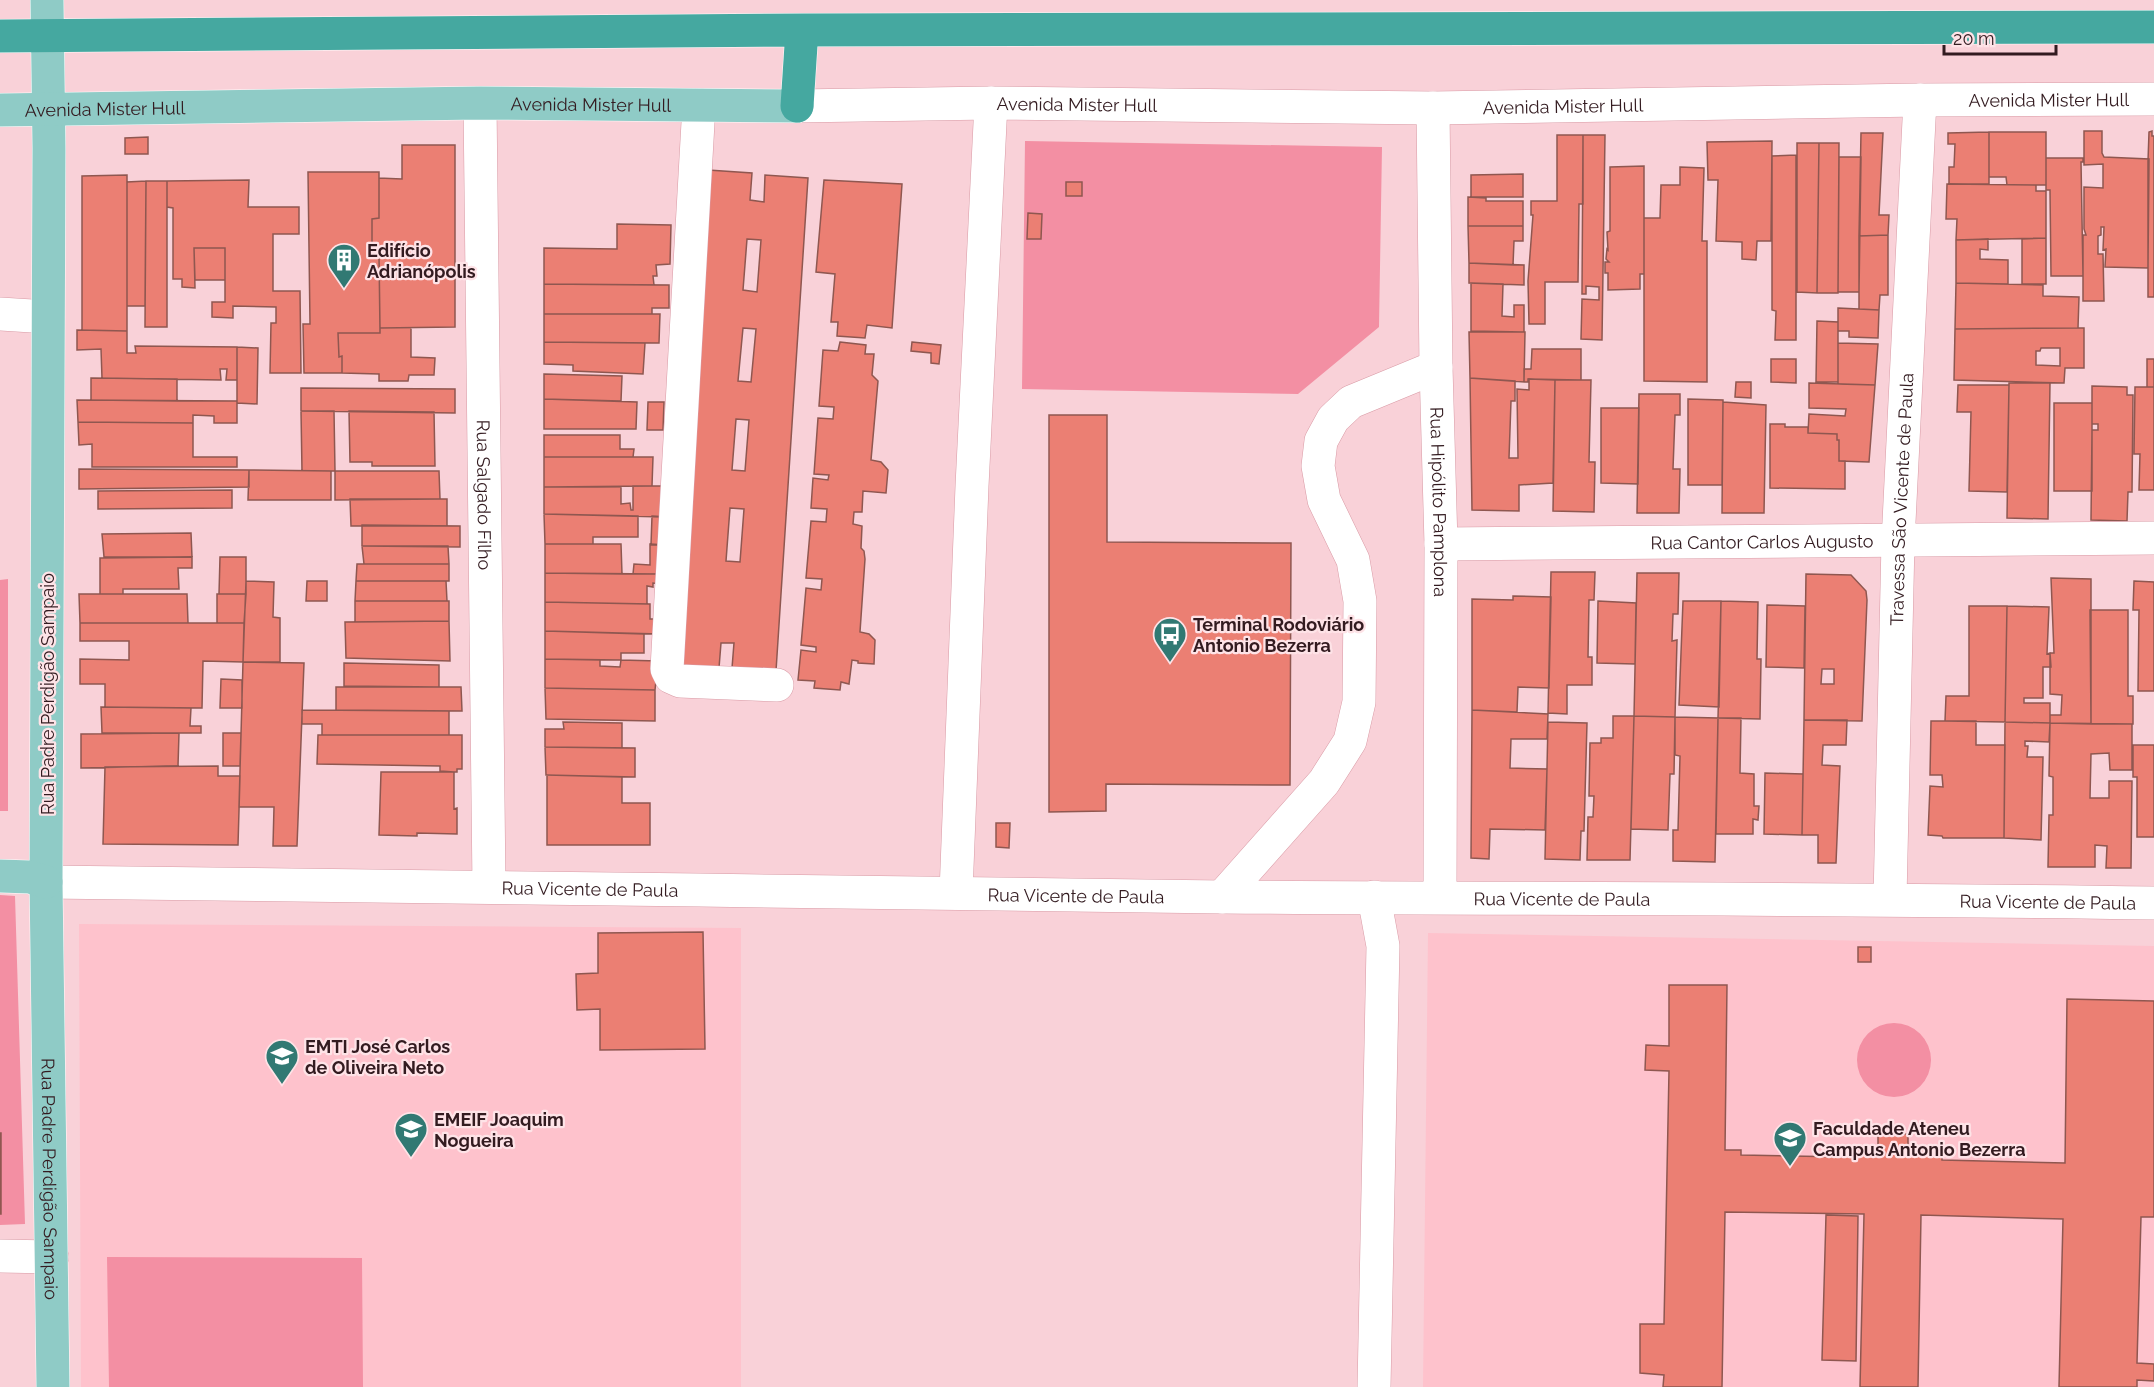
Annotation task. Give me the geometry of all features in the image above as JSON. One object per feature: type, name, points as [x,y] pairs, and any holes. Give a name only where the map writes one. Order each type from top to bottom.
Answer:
[{"type":"highway","points":[[0,36],[802,30],[2154,27]]},
{"type":"highway","points":[[797,106],[802,30]]},
{"type":"main road","name":"Rua Padre Perdigão Sampaio","points":[[47,0],[49,109],[46,882],[53,1387]]},
{"type":"main road","name":"Avenida Mister Hull","points":[[0,110],[480,103],[797,106]]},
{"type":"main road","name":"Rua Vicente de Paula","points":[[0,876],[30,877],[46,882]]},
{"type":"street","name":"Avenida Mister Hull","points":[[797,106],[991,103],[1433,108],[1920,100],[2154,99]]},
{"type":"street","name":"Travessa São Vicente de Paula","points":[[1890,899],[1898,542],[1920,100]]},
{"type":"street","name":"Rua Salgado Filho","points":[[480,103],[489,886]]},
{"type":"street","points":[[956,893],[972,486],[991,103]]},
{"type":"street","points":[[699,105],[667,669],[671,677],[680,681],[777,685]]},
{"type":"street","name":"Rua Hipólito Pamplona","points":[[1433,108],[1441,544],[1440,897]]},
{"type":"street","points":[[0,314],[48,317]]},
{"type":"street","points":[[1222,897],[1324,782],[1350,741],[1359,702],[1360,601],[1353,560],[1324,500],[1318,466],[1321,441],[1333,419],[1351,402],[1436,367]]},
{"type":"street","name":"Rua Cantor Carlos Augusto","points":[[1441,544],[1898,542],[2154,538]]},
{"type":"street","name":"Rua Vicente de Paula","points":[[46,882],[1222,897],[1890,899],[2154,903]]},
{"type":"street","points":[[1374,897],[1383,946],[1374,1387]]},
{"type":"street","points":[[0,1256],[52,1257]]},
{"type":"shaded area","points":[[1025,141],[1382,147],[1379,327],[1298,394],[1022,389]]},
{"type":"shaded area","points":[[8,579],[8,811],[0,811],[0,580]]},
{"type":"shaded area","points":[[0,895],[15,896],[25,1224],[0,1225]]},
{"type":"shaded area","name":"EMEIF Joaquim Nogueira","points":[[79,924],[741,928],[741,1387],[81,1387]]},
{"type":"shaded area","name":"Faculdade Ateneu Campus Antonio Bezerra","points":[[1428,933],[2154,946],[2154,1387],[1423,1387]]},
{"type":"shaded area","points":[[1887,1023],[1901,1023],[1915,1029],[1925,1039],[1931,1053],[1931,1067],[1925,1081],[1915,1091],[1901,1097],[1887,1097],[1873,1091],[1863,1081],[1857,1067],[1857,1053],[1863,1039],[1873,1029]]},
{"type":"shaded area","points":[[107,1257],[362,1258],[363,1387],[109,1387]]},
{"type":"building","points":[[2084,131],[2102,131],[2104,157],[2149,159],[2148,268],[2105,267],[2104,227],[2101,227],[2101,235],[2098,236],[2098,254],[2103,254],[2104,301],[2083,301],[2083,235],[2086,235],[2084,187],[2103,188],[2103,164],[2084,165]]},
{"type":"building","points":[[2152,131],[2152,136],[2154,136],[2154,297],[2148,297],[2148,161],[2149,132]]},
{"type":"building","points":[[1989,132],[1989,184],[1949,184],[1949,167],[1954,167],[1955,144],[1948,144],[1948,133]]},
{"type":"building","points":[[1989,132],[2046,132],[2046,185],[2007,185],[2006,177],[1989,177]]},
{"type":"building","points":[[1861,133],[1883,133],[1879,215],[1889,215],[1888,235],[1859,236]]},
{"type":"building","points":[[1557,135],[1583,135],[1583,204],[1579,204],[1578,282],[1545,282],[1545,324],[1529,324],[1528,281],[1533,215],[1531,215],[1531,201],[1557,201]]},
{"type":"building","points":[[1583,135],[1605,135],[1602,340],[1581,339],[1582,299],[1599,300],[1599,287],[1586,286],[1586,294],[1582,294]]},
{"type":"building","points":[[148,137],[148,154],[125,154],[125,138]]},
{"type":"building","points":[[1772,141],[1771,241],[1757,241],[1756,260],[1742,259],[1742,242],[1716,241],[1718,180],[1708,180],[1707,142]]},
{"type":"building","points":[[1797,143],[1819,143],[1817,293],[1797,292]]},
{"type":"building","points":[[1819,143],[1839,143],[1838,293],[1817,293]]},
{"type":"building","points":[[402,145],[455,145],[455,327],[380,328],[379,254],[372,255],[372,219],[379,218],[379,178],[402,179]]},
{"type":"building","points":[[1796,155],[1796,340],[1775,340],[1776,311],[1772,310],[1772,156]]},
{"type":"building","points":[[1839,157],[1861,157],[1859,292],[1838,292]]},
{"type":"building","points":[[2046,158],[2083,158],[2081,162],[2083,276],[2051,276],[2050,190],[2046,190]]},
{"type":"building","points":[[1644,166],[1644,274],[1640,274],[1640,289],[1608,290],[1608,273],[1605,273],[1605,262],[1609,262],[1606,259],[1607,232],[1610,231],[1610,167]]},
{"type":"building","points":[[1680,167],[1704,168],[1702,241],[1707,241],[1707,382],[1644,381],[1644,218],[1660,218],[1661,185],[1680,185]]},
{"type":"building","points":[[708,170],[752,173],[750,200],[764,202],[765,175],[808,178],[776,671],[732,668],[734,643],[721,643],[719,668],[676,665]],"holes":[[[747,239],[761,240],[757,292],[743,290]],[[743,328],[756,329],[751,382],[738,381]],[[736,419],[749,420],[745,471],[732,470]],[[730,508],[744,509],[740,562],[726,561]]]},
{"type":"building","name":"Edifício Adrianópolis","points":[[308,172],[379,172],[379,218],[372,219],[372,255],[379,254],[380,333],[338,333],[342,373],[304,373],[303,324],[310,324]]},
{"type":"building","points":[[1523,174],[1523,197],[1471,197],[1471,175]]},
{"type":"building","points":[[127,175],[127,331],[82,330],[82,176]]},
{"type":"building","points":[[249,180],[248,207],[299,207],[299,234],[273,234],[273,291],[300,291],[301,373],[270,373],[271,323],[276,323],[276,307],[233,306],[233,318],[212,317],[212,302],[225,302],[225,248],[194,248],[195,288],[182,287],[182,279],[173,279],[173,208],[167,207],[167,181]]},
{"type":"building","points":[[824,180],[902,184],[892,328],[867,325],[865,338],[837,336],[838,322],[831,322],[835,274],[816,272]]},
{"type":"building","points":[[146,181],[167,181],[167,327],[145,327]]},
{"type":"building","points":[[146,181],[145,306],[127,306],[127,182]]},
{"type":"building","points":[[1066,182],[1082,182],[1082,196],[1066,196]]},
{"type":"building","points":[[1947,184],[2036,185],[2036,191],[2046,191],[2046,238],[1956,240],[1957,219],[1946,219]]},
{"type":"building","points":[[1468,197],[1486,198],[1486,201],[1523,201],[1523,226],[1468,226]]},
{"type":"building","points":[[1028,213],[1042,214],[1041,239],[1027,239]]},
{"type":"building","points":[[617,224],[671,225],[670,264],[656,265],[657,276],[653,276],[654,285],[544,284],[544,248],[617,249]]},
{"type":"building","points":[[1468,226],[1523,226],[1523,241],[1514,241],[1513,265],[1469,263]]},
{"type":"building","points":[[1888,235],[1888,295],[1880,295],[1879,310],[1859,309],[1859,236]]},
{"type":"building","points":[[2046,238],[2046,284],[2022,284],[2022,239]]},
{"type":"building","points":[[1988,239],[1988,250],[1980,249],[1980,259],[2008,260],[2008,284],[1956,283],[1956,240]]},
{"type":"building","points":[[194,248],[225,248],[225,280],[195,280]]},
{"type":"building","points":[[1469,263],[1524,265],[1524,285],[1469,283]]},
{"type":"building","points":[[1471,283],[1503,284],[1502,316],[1514,317],[1514,305],[1524,305],[1524,332],[1471,331]]},
{"type":"building","points":[[1956,283],[2043,285],[2043,296],[2079,297],[2078,328],[1955,329]]},
{"type":"building","points":[[544,284],[669,285],[669,308],[652,308],[652,314],[544,314]]},
{"type":"building","points":[[1838,308],[1879,310],[1878,338],[1849,337],[1849,331],[1838,331]]},
{"type":"building","points":[[544,314],[660,314],[659,343],[544,342]]},
{"type":"building","points":[[1817,321],[1838,322],[1838,382],[1816,382]]},
{"type":"building","points":[[380,328],[411,328],[411,357],[435,358],[434,375],[409,375],[408,381],[379,381],[379,374],[342,373],[338,333],[380,333]]},
{"type":"building","points":[[2084,328],[2084,368],[2065,368],[2064,383],[1954,380],[1955,329]],"holes":[[[2041,348],[2060,348],[2060,366],[2036,365],[2036,351],[2040,351]]]},
{"type":"building","points":[[77,330],[127,331],[127,353],[136,353],[135,346],[237,347],[237,380],[226,380],[227,369],[220,369],[221,380],[102,378],[101,349],[77,350]]},
{"type":"building","points":[[1469,332],[1525,332],[1524,382],[1470,378]]},
{"type":"building","points":[[544,342],[645,343],[643,374],[573,371],[573,365],[544,364]]},
{"type":"building","points":[[840,342],[866,345],[865,354],[874,354],[872,375],[878,381],[871,460],[881,462],[888,470],[886,493],[863,491],[862,512],[854,512],[853,524],[862,526],[861,548],[865,559],[860,632],[869,634],[875,640],[874,664],[858,663],[852,660],[849,684],[841,682],[840,690],[814,688],[815,681],[798,680],[801,650],[816,652],[816,647],[801,645],[806,588],[821,590],[822,579],[806,578],[811,521],[826,522],[827,509],[811,508],[813,478],[828,480],[829,475],[814,474],[818,418],[833,419],[834,407],[819,406],[823,350],[838,351]]},
{"type":"building","points":[[912,342],[941,345],[939,364],[931,363],[931,353],[911,351]]},
{"type":"building","points":[[1838,343],[1878,344],[1875,385],[1838,384]]},
{"type":"building","points":[[237,347],[258,348],[257,404],[237,403]]},
{"type":"building","points":[[1532,349],[1581,349],[1581,380],[1528,379],[1528,382],[1524,382],[1524,369],[1531,369]]},
{"type":"building","points":[[1771,359],[1796,359],[1796,383],[1771,382]]},
{"type":"building","points":[[2147,359],[2154,359],[2154,387],[2147,387]]},
{"type":"building","points":[[544,374],[622,376],[621,401],[544,399]]},
{"type":"building","points":[[91,378],[177,379],[177,401],[91,400]]},
{"type":"building","points":[[1470,378],[1515,381],[1515,401],[1511,401],[1509,458],[1518,458],[1517,389],[1529,390],[1529,379],[1555,380],[1553,483],[1519,485],[1519,511],[1472,510]]},
{"type":"building","points":[[1555,380],[1591,380],[1589,462],[1595,462],[1594,512],[1553,511]]},
{"type":"building","points":[[1736,382],[1751,382],[1751,398],[1735,397]]},
{"type":"building","points":[[1809,383],[1875,385],[1869,462],[1839,461],[1837,434],[1808,433],[1809,414],[1845,416],[1846,409],[1809,408]]},
{"type":"building","points":[[2009,383],[2050,383],[2048,519],[2007,518]]},
{"type":"building","points":[[1958,385],[2009,385],[2007,492],[1969,491],[1971,412],[1957,412]]},
{"type":"building","points":[[2092,386],[2127,387],[2127,395],[2133,395],[2132,492],[2128,492],[2127,521],[2091,520],[2092,430],[2098,430],[2098,424],[2092,424]]},
{"type":"building","points":[[2135,387],[2154,387],[2154,490],[2139,490],[2140,454],[2134,454]]},
{"type":"building","points":[[301,388],[455,389],[455,413],[301,411]]},
{"type":"building","points":[[1639,394],[1680,394],[1680,415],[1675,415],[1673,469],[1680,469],[1679,513],[1637,513]]},
{"type":"building","points":[[544,399],[637,402],[636,429],[544,429]]},
{"type":"building","points":[[1688,399],[1723,400],[1722,485],[1688,485]]},
{"type":"building","points":[[77,400],[237,401],[237,423],[214,423],[214,416],[193,415],[193,423],[78,422]]},
{"type":"building","points":[[648,402],[664,402],[663,430],[647,430]]},
{"type":"building","points":[[1723,402],[1766,405],[1764,513],[1722,513]]},
{"type":"building","points":[[2054,403],[2092,403],[2092,491],[2054,491]]},
{"type":"building","points":[[1601,408],[1639,408],[1638,484],[1601,483]]},
{"type":"building","points":[[301,411],[334,411],[335,471],[302,471]]},
{"type":"building","points":[[349,411],[434,412],[435,466],[372,466],[372,462],[350,462]]},
{"type":"building","name":"Terminal Rodoviário Antonio Bezerra","points":[[1049,415],[1107,415],[1107,542],[1291,543],[1290,785],[1106,784],[1106,811],[1049,812]]},
{"type":"building","points":[[78,422],[193,423],[193,457],[237,457],[237,467],[92,467],[92,444],[79,445]]},
{"type":"building","points":[[1770,424],[1785,424],[1785,427],[1808,427],[1808,433],[1837,434],[1839,461],[1845,461],[1845,489],[1770,488]]},
{"type":"building","points":[[544,435],[620,435],[620,449],[634,449],[633,457],[544,457]]},
{"type":"building","points":[[544,457],[653,457],[652,486],[544,487]]},
{"type":"building","points":[[79,469],[249,470],[249,487],[79,489]]},
{"type":"building","points":[[249,470],[331,471],[331,500],[248,500]]},
{"type":"building","points":[[335,471],[439,471],[440,499],[335,500]]},
{"type":"building","points":[[633,486],[663,486],[663,517],[544,514],[544,487],[621,487],[621,504],[630,503],[631,510],[633,510]]},
{"type":"building","points":[[232,490],[232,508],[98,509],[98,491]]},
{"type":"building","points":[[350,499],[447,499],[447,526],[351,526]]},
{"type":"building","points":[[544,514],[638,516],[638,537],[593,537],[593,544],[545,544]]},
{"type":"building","points":[[652,516],[668,517],[666,545],[651,545]]},
{"type":"building","points":[[362,525],[460,526],[460,547],[362,546]]},
{"type":"building","points":[[191,533],[192,557],[104,557],[102,534]]},
{"type":"building","points":[[545,544],[621,544],[622,574],[545,573]]},
{"type":"building","points":[[650,544],[666,545],[660,574],[633,574],[634,564],[650,565]]},
{"type":"building","points":[[362,546],[448,546],[449,564],[364,564]]},
{"type":"building","points":[[192,557],[192,568],[178,568],[179,589],[123,589],[123,594],[100,594],[100,558]]},
{"type":"building","points":[[220,557],[246,557],[246,594],[219,594]]},
{"type":"building","points":[[357,564],[449,564],[449,581],[356,581]]},
{"type":"building","points":[[1551,572],[1595,572],[1594,600],[1589,600],[1588,657],[1592,657],[1592,685],[1567,685],[1567,714],[1548,713]]},
{"type":"building","points":[[545,573],[660,574],[663,584],[653,583],[653,587],[647,586],[647,604],[545,602]]},
{"type":"building","points":[[1637,573],[1679,573],[1678,614],[1673,614],[1672,641],[1677,640],[1675,717],[1634,716]]},
{"type":"building","points":[[1806,574],[1851,575],[1866,591],[1867,600],[1862,721],[1804,720]],"holes":[[[1822,669],[1834,669],[1834,684],[1821,684]]]},
{"type":"building","points":[[2051,578],[2091,579],[2091,724],[2050,723],[2050,715],[2061,715],[2062,695],[2050,694],[2050,653],[2054,653]]},
{"type":"building","points":[[246,581],[274,582],[273,617],[280,618],[280,662],[243,662]]},
{"type":"building","points":[[307,581],[327,581],[327,601],[306,601]]},
{"type":"building","points":[[356,581],[446,581],[447,601],[355,601]]},
{"type":"building","points":[[2134,581],[2154,582],[2154,691],[2138,691],[2139,610],[2133,610]]},
{"type":"building","points":[[79,594],[187,594],[188,623],[80,623]]},
{"type":"building","points":[[217,594],[246,594],[244,623],[217,623]]},
{"type":"building","points":[[1513,596],[1551,597],[1549,688],[1518,687],[1517,712],[1472,710],[1472,599],[1513,600]]},
{"type":"building","points":[[355,601],[449,601],[449,621],[355,622]]},
{"type":"building","points":[[1598,601],[1636,603],[1635,664],[1597,663]]},
{"type":"building","points":[[1683,601],[1721,601],[1719,707],[1679,705]]},
{"type":"building","points":[[1721,601],[1758,602],[1757,659],[1761,659],[1760,719],[1718,718]]},
{"type":"building","points":[[545,602],[650,604],[650,619],[661,619],[660,634],[545,631]]},
{"type":"building","points":[[1767,605],[1805,606],[1804,668],[1766,667]]},
{"type":"building","points":[[1969,606],[2007,606],[2005,722],[1945,721],[1946,696],[1969,696]]},
{"type":"building","points":[[2007,606],[2049,607],[2047,654],[2050,653],[2051,667],[2043,667],[2043,698],[2024,698],[2024,703],[2050,703],[2050,723],[2005,722]]},
{"type":"building","points":[[2090,610],[2128,610],[2128,696],[2133,696],[2133,724],[2091,724]]},
{"type":"building","points":[[449,621],[450,661],[346,658],[345,622]]},
{"type":"building","points":[[80,623],[244,623],[243,662],[203,661],[202,708],[105,707],[105,684],[80,684],[80,659],[129,660],[129,641],[80,641]]},
{"type":"building","points":[[545,631],[644,634],[644,653],[621,653],[621,660],[545,659]]},
{"type":"building","points":[[545,659],[600,660],[600,666],[620,667],[621,660],[658,661],[655,690],[545,688]]},
{"type":"building","points":[[243,662],[304,663],[297,846],[273,846],[274,807],[239,807]]},
{"type":"building","points":[[344,663],[439,665],[439,687],[344,686]]},
{"type":"building","points":[[221,679],[242,680],[242,708],[220,708]]},
{"type":"building","points":[[336,687],[461,687],[462,711],[336,710]]},
{"type":"building","points":[[545,688],[655,690],[655,721],[546,719]]},
{"type":"building","points":[[101,707],[191,708],[190,726],[201,726],[201,733],[102,733]]},
{"type":"building","points":[[302,710],[449,711],[449,735],[322,735],[322,724],[302,724]]},
{"type":"building","points":[[1472,710],[1548,714],[1547,739],[1511,739],[1510,768],[1547,769],[1545,830],[1490,829],[1489,859],[1471,858]]},
{"type":"building","points":[[1613,716],[1634,716],[1630,860],[1587,860],[1588,817],[1593,817],[1594,796],[1589,796],[1590,743],[1601,743],[1601,738],[1613,738]]},
{"type":"building","points":[[1634,716],[1675,717],[1674,774],[1670,774],[1668,830],[1631,829]]},
{"type":"building","points":[[1675,717],[1718,718],[1715,862],[1673,861],[1673,830],[1678,830],[1680,756],[1675,755]]},
{"type":"building","points":[[1718,718],[1741,718],[1740,773],[1754,774],[1754,806],[1759,806],[1758,820],[1753,819],[1753,834],[1716,834]]},
{"type":"building","points":[[1804,720],[1847,720],[1846,745],[1823,745],[1822,765],[1840,766],[1836,863],[1818,863],[1818,835],[1802,835]]},
{"type":"building","points":[[1931,721],[1976,721],[1976,745],[2005,745],[2004,838],[1943,838],[1928,835],[1930,786],[1943,787],[1942,775],[1930,775]]},
{"type":"building","points":[[563,722],[622,723],[622,748],[545,747],[545,729],[564,729]]},
{"type":"building","points":[[1548,722],[1587,723],[1584,831],[1581,831],[1580,860],[1545,859]]},
{"type":"building","points":[[2005,722],[2050,723],[2049,742],[2025,741],[2025,746],[2028,746],[2027,757],[2043,757],[2041,840],[2004,838]]},
{"type":"building","points":[[2050,723],[2132,724],[2132,770],[2110,770],[2109,753],[2091,754],[2090,798],[2109,798],[2109,781],[2132,781],[2131,868],[2106,868],[2107,846],[2095,845],[2095,867],[2048,867],[2049,815],[2053,815],[2053,777],[2049,776]]},
{"type":"building","points":[[179,733],[178,766],[81,768],[81,734]]},
{"type":"building","points":[[223,733],[241,733],[240,766],[223,766]]},
{"type":"building","points":[[318,735],[462,735],[462,769],[454,772],[440,771],[440,766],[317,764]]},
{"type":"building","points":[[2133,745],[2154,745],[2154,837],[2137,837],[2137,777],[2133,777]]},
{"type":"building","points":[[545,747],[635,748],[635,777],[546,775]]},
{"type":"building","points":[[218,766],[218,776],[240,776],[238,845],[103,844],[105,767]]},
{"type":"building","points":[[381,772],[454,772],[457,834],[379,835]]},
{"type":"building","points":[[1765,773],[1803,774],[1802,835],[1764,834]]},
{"type":"building","points":[[547,775],[622,777],[622,803],[650,803],[650,845],[547,845]]},
{"type":"building","points":[[996,823],[1010,823],[1009,848],[996,847]]},
{"type":"building","points":[[703,932],[705,1049],[600,1050],[600,1009],[577,1010],[576,974],[598,973],[598,933]]},
{"type":"building","points":[[1858,947],[1871,947],[1871,962],[1858,962]]},
{"type":"building","points":[[1669,985],[1727,985],[1725,1150],[1741,1150],[1741,1155],[1845,1157],[1845,1146],[1878,1147],[1878,1134],[1908,1134],[1908,1148],[1942,1147],[1942,1160],[2065,1163],[2067,999],[2154,1001],[2154,1217],[2141,1217],[2137,1363],[2154,1364],[2154,1381],[2137,1380],[2137,1387],[2059,1387],[2063,1219],[1921,1215],[1918,1387],[1860,1387],[1864,1214],[1725,1212],[1722,1387],[1663,1387],[1664,1375],[1640,1373],[1640,1324],[1664,1324],[1669,1071],[1645,1070],[1646,1045],[1669,1046]]},
{"type":"building","points":[[1,1133],[1,1214],[0,1214]]},
{"type":"building","points":[[1826,1215],[1858,1216],[1856,1361],[1822,1360]]},
{"type":"place","name":"Edifício Adrianópolis","points":[[344,289]]},
{"type":"place","name":"Terminal Rodoviário Antonio Bezerra","points":[[1170,663]]},
{"type":"place","name":"EMTI José Carlos de Oliveira Neto","points":[[282,1085]]},
{"type":"place","name":"EMEIF Joaquim Nogueira","points":[[411,1158]]},
{"type":"place","name":"Faculdade Ateneu Campus Antonio Bezerra","points":[[1790,1167]]}]
